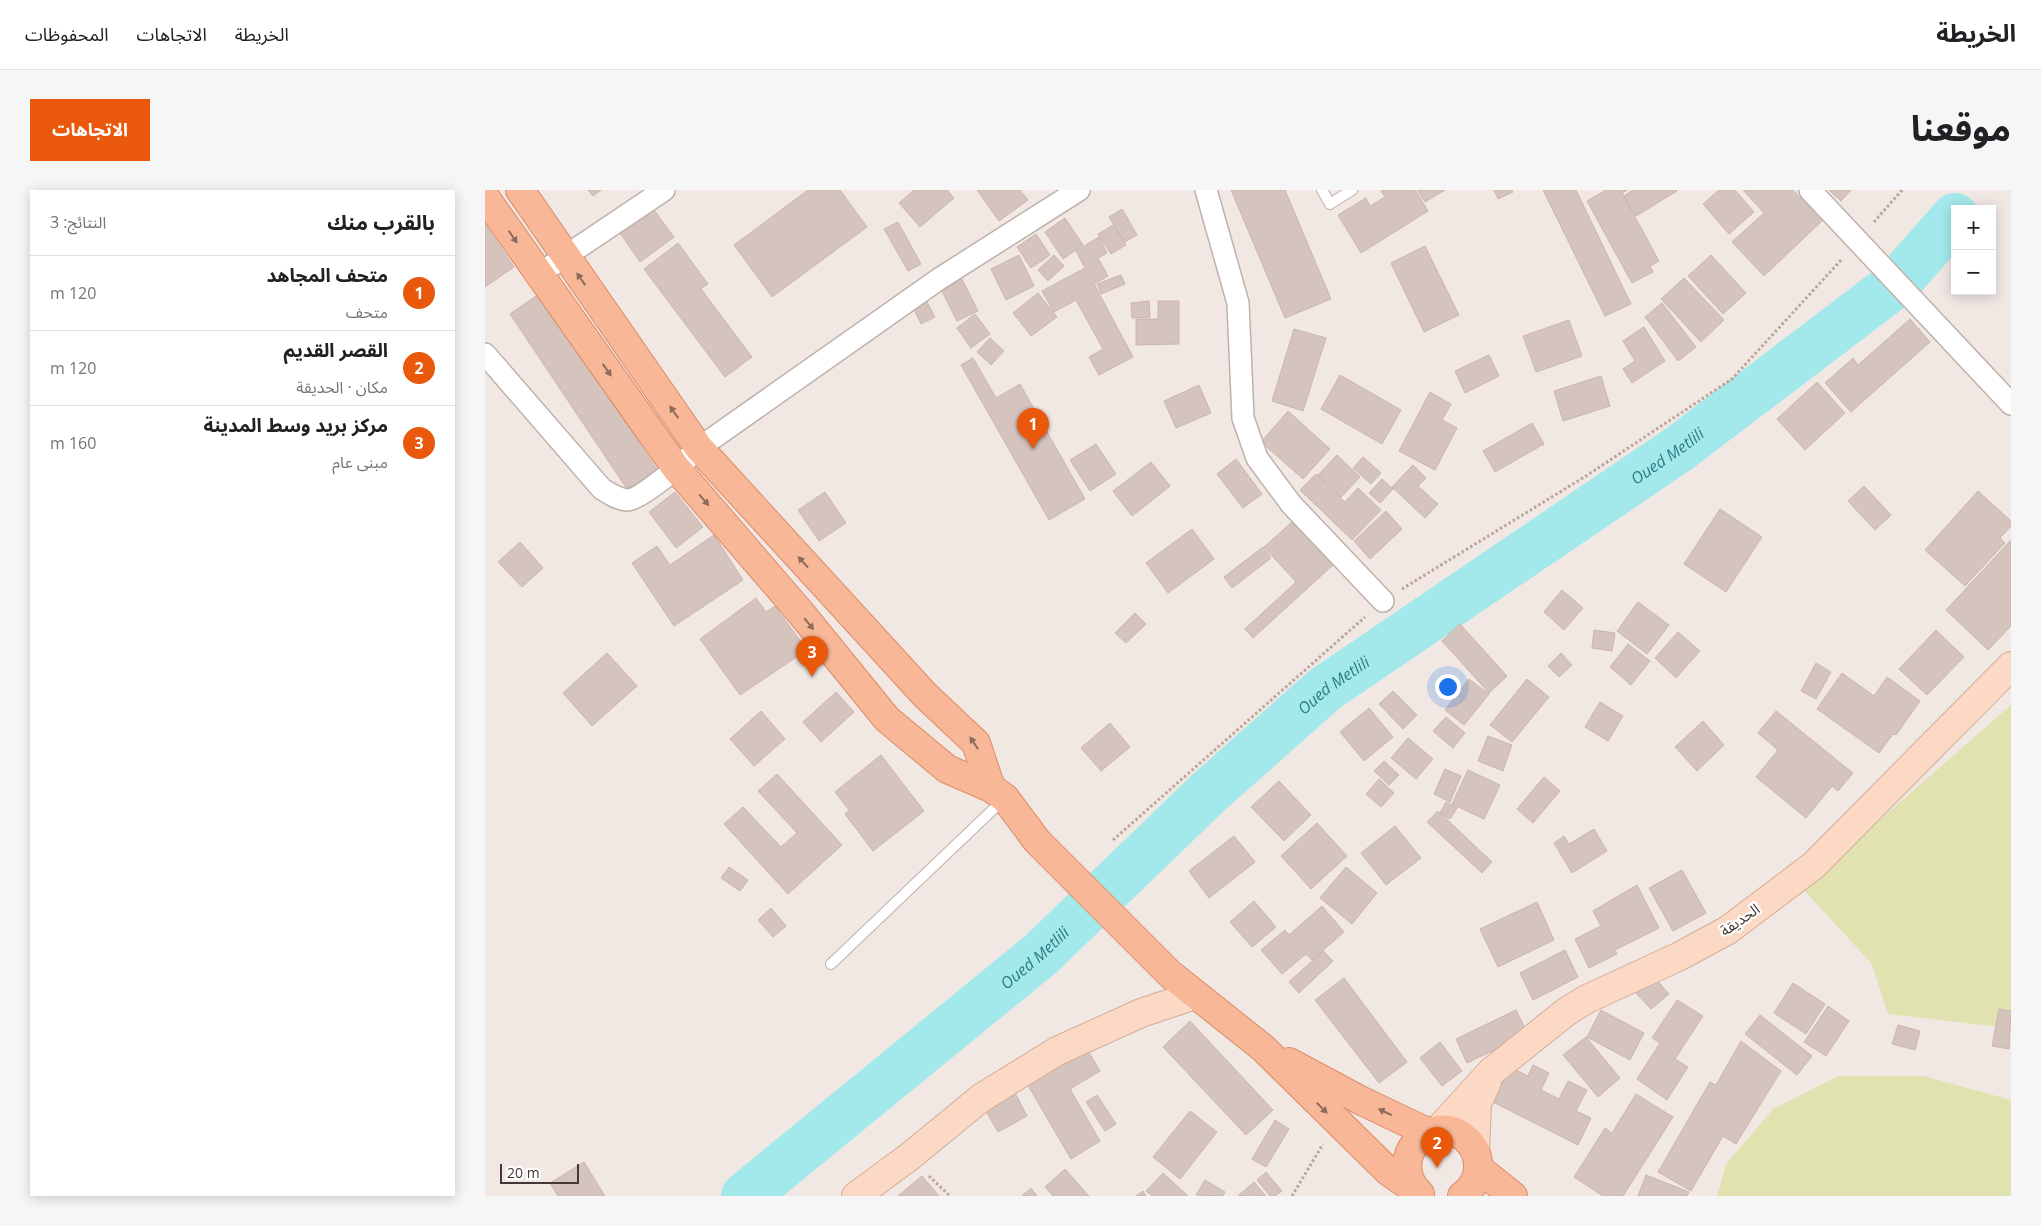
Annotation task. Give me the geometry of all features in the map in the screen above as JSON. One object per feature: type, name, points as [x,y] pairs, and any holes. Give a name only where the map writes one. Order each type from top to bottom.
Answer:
[{"type":"main road","points":[[520,190],[699,448],[925,695],[976,743],[998,793],[1037,841],[1170,974],[1263,1048],[1389,1172],[1420,1194]]},
{"type":"main road","points":[[485,197],[676,468],[800,612],[887,719],[947,770],[998,793]]},
{"type":"main road","points":[[1263,1048],[1360,1100],[1433,1132]]},
{"type":"main road","points":[[1420,1194],[1409,1177],[1407,1160],[1415,1143],[1433,1132],[1447,1130],[1463,1137],[1477,1160],[1513,1196]]},
{"type":"main road","points":[[1462,1196],[1473,1185],[1477,1160]]},
{"type":"street","points":[[539,274],[664,190]]},
{"type":"street","points":[[485,354],[602,489],[616,498],[629,500],[676,468],[699,448],[939,279],[1079,190]]},
{"type":"street","points":[[1206,190],[1238,303],[1243,418],[1257,458],[1291,504],[1383,601]]},
{"type":"street","points":[[1810,190],[2011,404]]},
{"type":"street","name":"الحديقة","points":[[1433,1132],[1491,1072],[1566,1012],[1587,999],[1680,956],[1728,930],[1814,865],[2011,666]]},
{"type":"street","points":[[856,1196],[981,1098],[1057,1051],[1141,1013],[1195,995]]},
{"type":"street","points":[[1477,1160],[1477,1104],[1491,1072]]},
{"type":"lane","points":[[1322,190],[1330,204],[1352,190]]},
{"type":"lane","points":[[831,964],[998,793]]},
{"type":"path","points":[[1113,840],[1383,601],[1586,476],[1732,379],[1902,190]]},
{"type":"path","points":[[1292,1196],[1337,1122]]},
{"type":"green space","points":[[2011,705],[2011,1021],[2008,1028],[1888,1014],[1872,964],[1802,888]]},
{"type":"green space","points":[[1838,1076],[1924,1076],[2011,1100],[2011,1196],[1717,1196],[1726,1164],[1773,1109]]},
{"type":"building","points":[[588,190],[601,190],[593,196]]},
{"type":"building","points":[[808,190],[840,190],[867,227],[772,297],[734,245]]},
{"type":"building","points":[[914,190],[947,190],[954,198],[920,227],[899,203]]},
{"type":"building","points":[[977,190],[1020,190],[1028,200],[999,221]]},
{"type":"building","points":[[1231,190],[1285,190],[1331,299],[1285,318]]},
{"type":"building","points":[[1415,190],[1428,211],[1361,253],[1338,215],[1366,198],[1370,206],[1385,197],[1381,191]]},
{"type":"building","points":[[1417,190],[1445,190],[1425,202]]},
{"type":"building","points":[[1494,190],[1512,190],[1513,192],[1498,199]]},
{"type":"building","points":[[1543,190],[1576,190],[1631,304],[1605,316]]},
{"type":"building","points":[[1606,190],[1627,190],[1622,193],[1659,261],[1650,266],[1653,272],[1632,283],[1587,201]]},
{"type":"building","points":[[1633,190],[1677,191],[1636,216],[1624,196]]},
{"type":"building","points":[[1719,190],[1735,190],[1754,212],[1729,234],[1703,204]]},
{"type":"building","points":[[1743,190],[1793,190],[1822,221],[1764,276],[1732,242],[1764,213]]},
{"type":"building","points":[[1829,190],[1851,190],[1841,201]]},
{"type":"building","points":[[651,206],[674,237],[640,262],[618,230]]},
{"type":"building","points":[[1122,209],[1137,235],[1125,242],[1109,217]]},
{"type":"building","points":[[1065,218],[1083,245],[1063,259],[1045,232]]},
{"type":"building","points":[[898,222],[921,264],[908,271],[884,229]]},
{"type":"building","points":[[485,224],[514,267],[485,287]]},
{"type":"building","points":[[1113,225],[1126,245],[1111,254],[1098,234]]},
{"type":"building","points":[[1036,234],[1050,255],[1031,268],[1017,247]]},
{"type":"building","points":[[1099,237],[1107,253],[1098,258],[1108,276],[1094,284],[1133,357],[1099,375],[1089,357],[1103,349],[1076,300],[1054,312],[1042,291],[1085,268],[1076,251]]},
{"type":"building","points":[[678,243],[708,284],[701,289],[752,357],[725,377],[644,269]]},
{"type":"building","points":[[1425,246],[1459,315],[1424,332],[1391,263]]},
{"type":"building","points":[[1019,255],[1034,286],[1006,300],[991,269]]},
{"type":"building","points":[[1054,255],[1064,266],[1048,281],[1038,270]]},
{"type":"building","points":[[1711,255],[1746,293],[1723,314],[1688,276]]},
{"type":"building","points":[[1121,275],[1125,284],[1101,294],[1097,284]]},
{"type":"building","points":[[1684,278],[1724,320],[1701,342],[1661,299]]},
{"type":"building","points":[[962,279],[978,311],[957,321],[941,289]]},
{"type":"building","points":[[1038,293],[1057,317],[1031,336],[1013,313]]},
{"type":"building","points":[[539,294],[658,471],[629,492],[510,314]]},
{"type":"building","points":[[926,300],[935,317],[921,324],[913,307]]},
{"type":"building","points":[[1149,301],[1150,317],[1132,318],[1131,303]]},
{"type":"building","points":[[1158,301],[1179,301],[1179,344],[1136,345],[1136,319],[1158,319]]},
{"type":"building","points":[[1662,303],[1696,347],[1678,361],[1645,317]]},
{"type":"building","points":[[975,314],[990,334],[971,348],[957,328]]},
{"type":"building","points":[[1910,319],[1930,342],[1851,412],[1825,383],[1853,358],[1858,365]]},
{"type":"building","points":[[1569,320],[1582,356],[1536,372],[1523,336]]},
{"type":"building","points":[[1644,327],[1665,361],[1632,383],[1623,369],[1635,361],[1623,341]]},
{"type":"building","points":[[1294,329],[1326,338],[1303,411],[1272,401]]},
{"type":"building","points":[[990,338],[1004,351],[991,365],[977,352]]},
{"type":"building","points":[[1489,355],[1499,376],[1465,393],[1455,371]]},
{"type":"building","points":[[973,358],[996,398],[1020,384],[1085,499],[1049,520],[961,365]]},
{"type":"building","points":[[1340,375],[1401,410],[1382,444],[1321,409]]},
{"type":"building","points":[[1601,376],[1610,406],[1563,421],[1554,391]]},
{"type":"building","points":[[1817,382],[1845,413],[1805,450],[1777,419]]},
{"type":"building","points":[[1199,385],[1211,413],[1176,428],[1164,401]]},
{"type":"building","points":[[1430,392],[1451,404],[1442,420],[1457,428],[1435,470],[1399,451]]},
{"type":"building","points":[[1288,411],[1330,449],[1303,479],[1261,442]]},
{"type":"building","points":[[1532,423],[1544,444],[1495,472],[1483,451]]},
{"type":"building","points":[[1096,444],[1116,474],[1090,491],[1070,460]]},
{"type":"building","points":[[1337,455],[1360,477],[1341,497],[1318,475]]},
{"type":"building","points":[[1363,457],[1381,473],[1371,484],[1353,468]]},
{"type":"building","points":[[1236,459],[1262,494],[1243,508],[1217,474]]},
{"type":"building","points":[[1151,462],[1170,486],[1132,516],[1113,491]]},
{"type":"building","points":[[1413,465],[1426,478],[1418,486],[1438,504],[1425,518],[1392,487]]},
{"type":"building","points":[[1316,474],[1345,502],[1358,488],[1381,510],[1352,540],[1300,490]]},
{"type":"building","points":[[1382,479],[1393,489],[1380,503],[1369,493]]},
{"type":"building","points":[[1864,486],[1891,515],[1875,530],[1848,501]]},
{"type":"building","points":[[1978,491],[2011,521],[2011,526],[2000,538],[2005,543],[1965,586],[1925,550]]},
{"type":"building","points":[[675,492],[703,527],[676,548],[649,512]]},
{"type":"building","points":[[825,492],[846,523],[819,541],[798,510]]},
{"type":"building","points":[[1720,509],[1762,537],[1726,592],[1684,564]]},
{"type":"building","points":[[1386,511],[1402,529],[1370,559],[1354,541]]},
{"type":"building","points":[[1293,521],[1333,565],[1253,638],[1245,629],[1296,582],[1264,547]]},
{"type":"building","points":[[1192,529],[1214,559],[1168,593],[1146,563]]},
{"type":"building","points":[[714,535],[743,580],[674,626],[632,563],[657,546],[670,565]]},
{"type":"building","points":[[2011,540],[2011,626],[1988,650],[1946,610]]},
{"type":"building","points":[[520,542],[543,568],[522,587],[498,562]]},
{"type":"building","points":[[1263,547],[1271,558],[1232,588],[1224,577]]},
{"type":"building","points":[[1562,590],[1583,608],[1564,630],[1544,612]]},
{"type":"building","points":[[756,598],[766,612],[775,606],[807,650],[740,695],[700,639]]},
{"type":"building","points":[[1638,602],[1669,625],[1647,654],[1617,631]]},
{"type":"building","points":[[1135,613],[1146,624],[1126,643],[1115,633]]},
{"type":"building","points":[[1460,624],[1507,676],[1489,693],[1442,641]]},
{"type":"building","points":[[1594,630],[1615,633],[1612,651],[1592,648]]},
{"type":"building","points":[[1936,630],[1964,657],[1927,695],[1899,669]]},
{"type":"building","points":[[1678,632],[1700,651],[1676,678],[1655,658]]},
{"type":"building","points":[[1628,644],[1650,661],[1631,685],[1610,667]]},
{"type":"building","points":[[607,653],[637,686],[592,726],[563,693]]},
{"type":"building","points":[[1561,653],[1572,665],[1559,677],[1548,666]]},
{"type":"building","points":[[1816,663],[1831,672],[1816,699],[1801,691]]},
{"type":"building","points":[[1842,673],[1874,696],[1887,677],[1920,701],[1896,735],[1893,734],[1879,753],[1817,709]]},
{"type":"building","points":[[1469,679],[1489,694],[1464,725],[1445,710]]},
{"type":"building","points":[[1527,679],[1549,697],[1512,742],[1490,725]]},
{"type":"building","points":[[1393,691],[1417,715],[1403,729],[1379,704]]},
{"type":"building","points":[[836,692],[854,712],[821,742],[803,722]]},
{"type":"building","points":[[1600,702],[1623,716],[1608,741],[1585,727]]},
{"type":"building","points":[[1369,708],[1393,737],[1364,761],[1340,732]]},
{"type":"building","points":[[761,711],[785,739],[754,766],[730,739]]},
{"type":"building","points":[[1776,711],[1853,773],[1838,791],[1832,786],[1806,818],[1756,777],[1778,750],[1758,733]]},
{"type":"building","points":[[1446,717],[1465,733],[1453,748],[1433,731]]},
{"type":"building","points":[[1703,721],[1724,745],[1697,771],[1675,747]]},
{"type":"building","points":[[1110,723],[1130,747],[1101,771],[1081,748]]},
{"type":"building","points":[[1488,736],[1512,745],[1503,771],[1478,761]]},
{"type":"building","points":[[1408,738],[1433,759],[1416,779],[1391,758]]},
{"type":"building","points":[[881,755],[924,811],[873,851],[845,814],[849,810],[835,792]]},
{"type":"building","points":[[1384,761],[1399,775],[1389,785],[1374,771]]},
{"type":"building","points":[[1445,769],[1461,776],[1450,802],[1434,794]]},
{"type":"building","points":[[1468,770],[1500,785],[1484,819],[1452,804]]},
{"type":"building","points":[[777,774],[842,845],[788,894],[724,824],[743,807],[781,847],[797,833],[758,791]]},
{"type":"building","points":[[1544,777],[1560,791],[1533,823],[1517,809]]},
{"type":"building","points":[[1379,779],[1394,793],[1381,807],[1366,794]]},
{"type":"building","points":[[1279,781],[1311,815],[1284,841],[1251,807]]},
{"type":"building","points":[[1446,802],[1457,808],[1450,819],[1440,813]]},
{"type":"building","points":[[1438,811],[1492,862],[1482,873],[1427,822]]},
{"type":"building","points":[[1317,823],[1347,856],[1311,889],[1281,856]]},
{"type":"building","points":[[1395,826],[1421,858],[1386,885],[1361,853]]},
{"type":"building","points":[[1594,829],[1607,851],[1572,873],[1554,843],[1564,836],[1569,844]]},
{"type":"building","points":[[1234,836],[1255,862],[1209,898],[1189,871]]},
{"type":"building","points":[[729,867],[748,880],[740,891],[721,878]]},
{"type":"building","points":[[1346,867],[1377,893],[1352,924],[1320,898]]},
{"type":"building","points":[[1682,870],[1706,913],[1673,931],[1649,888]]},
{"type":"building","points":[[1637,885],[1659,928],[1615,950],[1617,954],[1589,968],[1575,939],[1601,926],[1593,911]]},
{"type":"building","points":[[1254,901],[1276,927],[1252,947],[1230,922]]},
{"type":"building","points":[[1537,902],[1554,940],[1498,967],[1480,929]]},
{"type":"building","points":[[1322,906],[1344,932],[1312,960],[1306,954],[1282,974],[1261,950],[1285,930],[1289,935]]},
{"type":"building","points":[[771,908],[786,926],[773,937],[758,920]]},
{"type":"building","points":[[1565,950],[1578,977],[1533,1000],[1520,973]]},
{"type":"building","points":[[1323,951],[1333,961],[1299,993],[1289,982]]},
{"type":"building","points":[[1653,976],[1669,994],[1651,1009],[1635,992]]},
{"type":"building","points":[[1344,978],[1407,1062],[1379,1083],[1315,1000]]},
{"type":"building","points":[[1793,983],[1825,1004],[1806,1034],[1774,1013]]},
{"type":"building","points":[[1677,1000],[1703,1016],[1675,1059],[1688,1067],[1667,1100],[1637,1079],[1660,1043],[1652,1038]]},
{"type":"building","points":[[1828,1006],[1849,1021],[1826,1056],[1804,1042]]},
{"type":"building","points":[[1999,1009],[2011,1011],[2009,1049],[1992,1046]]},
{"type":"building","points":[[1516,1010],[1528,1034],[1467,1063],[1456,1039]]},
{"type":"building","points":[[1601,1010],[1644,1033],[1630,1060],[1587,1037]]},
{"type":"building","points":[[1760,1015],[1812,1056],[1797,1075],[1745,1034]]},
{"type":"building","points":[[1190,1021],[1273,1110],[1246,1135],[1163,1047]]},
{"type":"building","points":[[1898,1025],[1920,1031],[1915,1050],[1892,1044]]},
{"type":"building","points":[[1586,1037],[1620,1078],[1598,1097],[1563,1055]]},
{"type":"building","points":[[1741,1041],[1781,1071],[1736,1144],[1723,1136],[1691,1191],[1658,1172],[1710,1082],[1716,1085]]},
{"type":"building","points":[[1440,1042],[1462,1071],[1442,1086],[1420,1058]]},
{"type":"building","points":[[1085,1046],[1100,1071],[1070,1089],[1100,1141],[1071,1159],[1026,1082]]},
{"type":"building","points":[[1533,1065],[1549,1073],[1541,1090],[1559,1099],[1568,1081],[1587,1090],[1576,1111],[1591,1118],[1578,1145],[1493,1102],[1510,1067],[1528,1076]]},
{"type":"building","points":[[1013,1089],[1027,1116],[998,1132],[983,1106]]},
{"type":"building","points":[[1636,1094],[1673,1117],[1623,1196],[1603,1196],[1574,1177],[1605,1128],[1612,1133]]},
{"type":"building","points":[[1097,1095],[1116,1124],[1105,1131],[1086,1102]]},
{"type":"building","points":[[1190,1111],[1217,1132],[1180,1179],[1153,1157]]},
{"type":"building","points":[[1275,1120],[1289,1129],[1266,1167],[1252,1159]]},
{"type":"building","points":[[584,1162],[605,1196],[558,1196],[550,1183]]},
{"type":"building","points":[[1065,1169],[1089,1196],[1053,1196],[1045,1187]]},
{"type":"building","points":[[1266,1172],[1282,1191],[1275,1196],[1270,1196],[1257,1180]]},
{"type":"building","points":[[1163,1173],[1188,1196],[1152,1196],[1146,1191]]},
{"type":"building","points":[[1646,1175],[1689,1192],[1687,1196],[1638,1196]]},
{"type":"building","points":[[922,1176],[939,1196],[898,1196]]},
{"type":"building","points":[[1205,1180],[1225,1192],[1223,1196],[1196,1195]]},
{"type":"building","points":[[1254,1182],[1266,1196],[1238,1196]]},
{"type":"building","points":[[1031,1188],[1037,1196],[1022,1196]]},
{"type":"building","points":[[1143,1191],[1146,1196],[1136,1196]]},
{"type":"waterway","name":"Oued Metlili","points":[[745,1196],[1041,954],[1209,792],[1325,689],[1680,448],[1897,283],[1951,222]]},
{"type":"place","name":"متحف المجاهد","points":[[1033,449]]},
{"type":"place","name":"مركز بريد وسط المدينة","points":[[812,677]]},
{"type":"place","name":"القصر القديم","points":[[1437,1168]]}]
